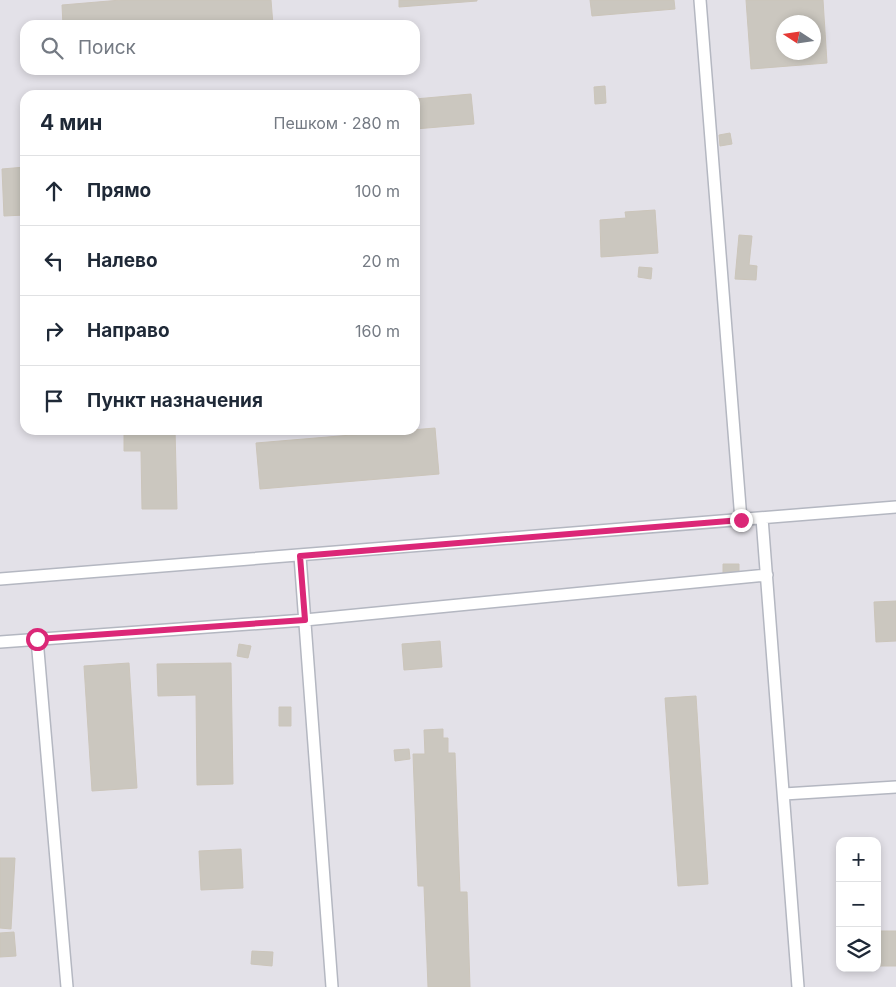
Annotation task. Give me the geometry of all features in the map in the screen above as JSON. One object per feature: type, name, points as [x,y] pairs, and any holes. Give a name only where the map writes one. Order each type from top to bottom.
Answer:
[{"type":"lane","points":[[700,0],[741,520]]},
{"type":"lane","points":[[0,579],[896,507]]},
{"type":"lane","points":[[762,518],[798,987]]},
{"type":"lane","points":[[300,556],[332,987]]},
{"type":"lane","points":[[0,642],[305,620],[767,575]]},
{"type":"lane","points":[[37,639],[67,987]]},
{"type":"lane","points":[[784,794],[896,787]]},
{"type":"shaded area","points":[[0,0],[896,0],[896,987],[0,987]]},
{"type":"building","points":[[121,0],[271,0],[273,20],[63,20],[62,5]]},
{"type":"building","points":[[399,0],[477,0],[477,1],[399,7]]},
{"type":"building","points":[[590,0],[674,0],[675,9],[592,16]]},
{"type":"building","points":[[746,0],[823,0],[827,63],[751,69]]},
{"type":"building","points":[[605,86],[606,103],[595,104],[594,87]]},
{"type":"building","points":[[471,94],[474,124],[420,129],[420,99]]},
{"type":"building","points":[[730,133],[732,144],[720,146],[719,135]]},
{"type":"building","points":[[20,167],[20,215],[4,216],[2,169]]},
{"type":"building","points":[[655,210],[658,253],[601,257],[600,220],[626,218],[625,212]]},
{"type":"building","points":[[739,235],[752,236],[749,265],[757,266],[756,280],[735,279]]},
{"type":"building","points":[[639,267],[652,268],[651,279],[638,277]]},
{"type":"building","points":[[435,428],[439,474],[260,489],[256,443],[351,435],[420,435],[420,429]]},
{"type":"building","points":[[124,435],[175,435],[177,509],[142,509],[141,451],[124,451]]},
{"type":"building","points":[[723,564],[739,564],[739,576],[723,577]]},
{"type":"building","points":[[896,601],[896,641],[876,642],[874,602]]},
{"type":"building","points":[[440,641],[442,667],[404,670],[402,644]]},
{"type":"building","points":[[239,644],[251,646],[248,658],[237,656]]},
{"type":"building","points":[[129,663],[137,788],[92,791],[84,666]]},
{"type":"building","points":[[231,663],[233,784],[197,785],[196,695],[158,696],[157,664]]},
{"type":"building","points":[[696,696],[708,884],[678,886],[665,698]]},
{"type":"building","points":[[279,707],[291,707],[291,726],[279,726]]},
{"type":"building","points":[[443,729],[443,738],[448,738],[448,753],[455,753],[460,892],[467,892],[470,987],[428,987],[424,886],[418,886],[413,754],[425,754],[424,730]]},
{"type":"building","points":[[409,749],[410,759],[395,761],[394,750]]},
{"type":"building","points":[[241,849],[243,888],[201,890],[199,851]]},
{"type":"building","points":[[0,858],[15,858],[11,929],[0,928]]},
{"type":"building","points":[[881,931],[896,931],[896,966],[881,966]]},
{"type":"building","points":[[14,932],[16,956],[0,957],[0,933]]},
{"type":"building","points":[[252,951],[273,952],[272,966],[251,964]]},
{"type":"route","points":[[37,639],[305,620],[300,556],[741,520]]}]
